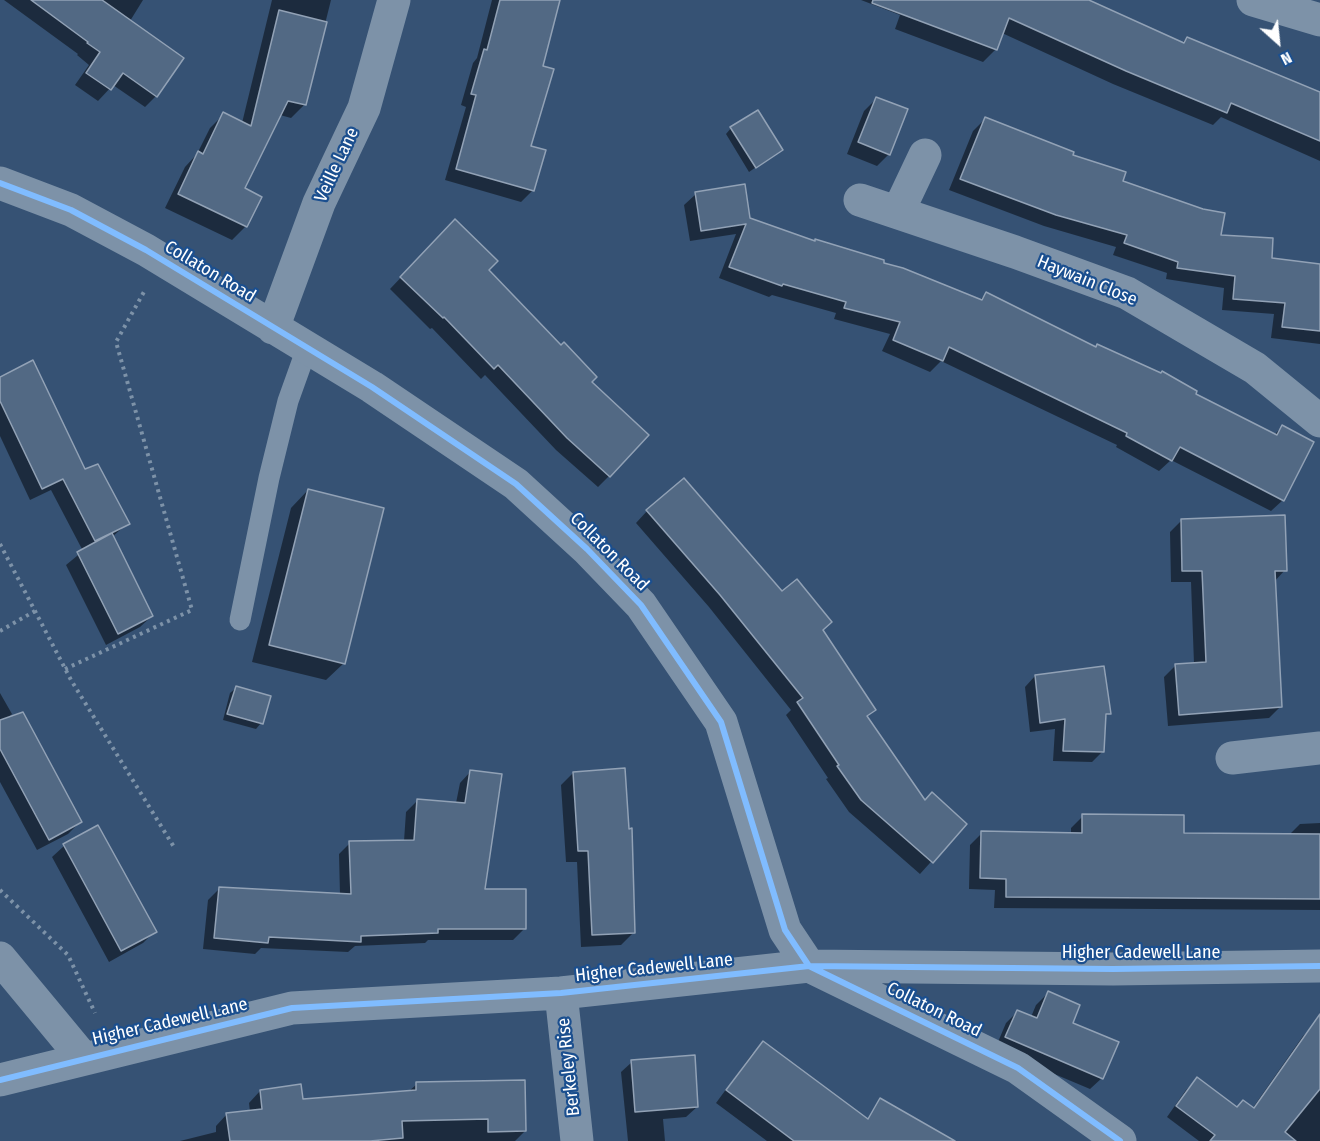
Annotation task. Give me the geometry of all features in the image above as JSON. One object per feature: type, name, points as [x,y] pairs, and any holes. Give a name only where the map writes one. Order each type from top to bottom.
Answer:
[{"type":"street","name":"Veille Lane","points":[[273,328],[319,203],[364,108],[394,0]]},
{"type":"street","points":[[1253,0],[1320,20]]},
{"type":"street","points":[[898,212],[925,155]]},
{"type":"street","name":"Collaton Road","points":[[0,183],[71,210],[162,260],[372,387],[516,484],[587,549],[641,605],[721,722],[785,930],[809,966],[1018,1068],[1120,1141]]},
{"type":"street","name":"Haywain Close","points":[[860,200],[1015,252],[1127,293],[1255,368],[1320,421]]},
{"type":"street","points":[[1233,758],[1320,748]]},
{"type":"street","points":[[0,958],[98,1055]]},
{"type":"street","name":"Higher Cadewell Lane","points":[[0,1080],[292,1008],[561,993],[809,966],[1113,969],[1320,966]]},
{"type":"street","name":"Berkeley Rise","points":[[561,993],[577,1141]]},
{"type":"lane","points":[[240,620],[269,478],[288,401],[307,348]]},
{"type":"path","points":[[65,669],[192,610],[116,342],[162,260]]},
{"type":"path","points":[[0,544],[65,669],[174,848]]},
{"type":"path","points":[[0,631],[35,611]]},
{"type":"path","points":[[0,890],[68,955],[98,1055]]},
{"type":"building","points":[[31,0],[102,0],[184,58],[157,97],[123,73],[111,90],[86,73],[100,52]]},
{"type":"building","points":[[500,0],[560,0],[543,66],[554,69],[531,146],[546,150],[534,191],[456,169],[476,95],[471,94],[484,49],[487,50]]},
{"type":"building","points":[[873,0],[1089,0],[1184,43],[1187,37],[1320,92],[1320,141],[1231,103],[1227,113],[1126,71],[1009,18],[997,50],[872,3]]},
{"type":"building","points":[[279,10],[327,22],[306,105],[288,101],[245,188],[262,197],[247,227],[178,194],[198,151],[203,154],[223,112],[251,126]]},
{"type":"building","points":[[876,97],[908,109],[890,155],[858,142]]},
{"type":"building","points":[[758,110],[783,150],[756,168],[730,127]]},
{"type":"building","points":[[985,117],[1074,152],[1073,155],[1126,172],[1123,181],[1203,209],[1225,213],[1221,235],[1273,238],[1272,258],[1320,264],[1320,331],[1282,327],[1285,303],[1233,299],[1235,276],[1177,268],[1178,262],[1124,243],[1127,235],[1056,215],[960,179]]},
{"type":"building","points":[[745,184],[750,218],[815,241],[815,239],[884,260],[884,263],[903,268],[982,300],[986,292],[1096,347],[1097,344],[1161,373],[1162,371],[1197,391],[1196,394],[1277,435],[1282,425],[1314,442],[1284,501],[1180,447],[1172,461],[1126,436],[1127,433],[949,347],[943,361],[893,340],[900,322],[844,308],[846,302],[783,284],[782,286],[729,267],[746,224],[701,231],[695,192]]},
{"type":"building","points":[[455,219],[498,261],[489,270],[561,345],[564,342],[597,377],[592,382],[649,435],[610,477],[567,438],[498,365],[494,369],[444,317],[400,277]]},
{"type":"building","points":[[33,360],[85,469],[98,464],[130,524],[95,541],[63,479],[42,489],[0,401],[0,377]]},
{"type":"building","points":[[684,478],[782,591],[797,579],[832,622],[823,630],[876,710],[867,716],[925,800],[932,792],[967,824],[933,863],[861,800],[797,702],[803,698],[720,595],[646,510]]},
{"type":"building","points":[[308,489],[384,508],[345,664],[269,645]]},
{"type":"building","points":[[1285,515],[1287,571],[1275,571],[1282,707],[1179,715],[1175,664],[1206,662],[1202,571],[1182,571],[1181,519]]},
{"type":"building","points":[[112,533],[153,616],[118,634],[77,552]]},
{"type":"building","points":[[1104,666],[1111,714],[1106,714],[1104,752],[1063,751],[1065,719],[1040,723],[1035,675]]},
{"type":"building","points":[[236,686],[271,696],[263,724],[227,714]]},
{"type":"building","points":[[23,712],[82,822],[49,840],[0,749],[0,720]]},
{"type":"building","points":[[625,768],[629,829],[632,828],[635,933],[592,935],[588,851],[578,851],[573,772]]},
{"type":"building","points":[[470,770],[502,774],[485,889],[526,889],[526,929],[438,929],[438,933],[361,936],[361,942],[269,937],[268,943],[214,938],[219,887],[351,894],[349,841],[414,840],[417,799],[465,803]]},
{"type":"building","points":[[1082,814],[1184,815],[1184,833],[1320,834],[1320,899],[1006,897],[1006,879],[980,878],[981,831],[1082,833]]},
{"type":"building","points":[[98,825],[157,932],[121,951],[63,844]]},
{"type":"building","points":[[1048,991],[1080,1005],[1073,1023],[1119,1042],[1103,1079],[1005,1037],[1017,1010],[1037,1018]]},
{"type":"building","points":[[1320,1014],[1320,1089],[1285,1132],[1296,1141],[1210,1141],[1215,1135],[1176,1106],[1197,1077],[1237,1107],[1243,1100],[1254,1108]]},
{"type":"building","points":[[763,1041],[868,1119],[880,1098],[955,1141],[794,1141],[726,1090]]},
{"type":"building","points":[[695,1055],[698,1107],[635,1112],[631,1060]]},
{"type":"building","points":[[525,1080],[526,1131],[488,1132],[488,1119],[402,1121],[403,1138],[370,1141],[230,1141],[226,1113],[262,1109],[260,1090],[301,1084],[303,1099],[416,1090],[416,1082]]},
{"type":"cycle path","points":[[0,183],[71,210],[146,250],[372,387],[516,484],[587,549],[641,605],[721,722],[785,930],[809,966],[1018,1068],[1120,1141]]},
{"type":"cycle path","points":[[0,1080],[292,1008],[561,993],[809,966],[1113,969],[1320,966]]}]
